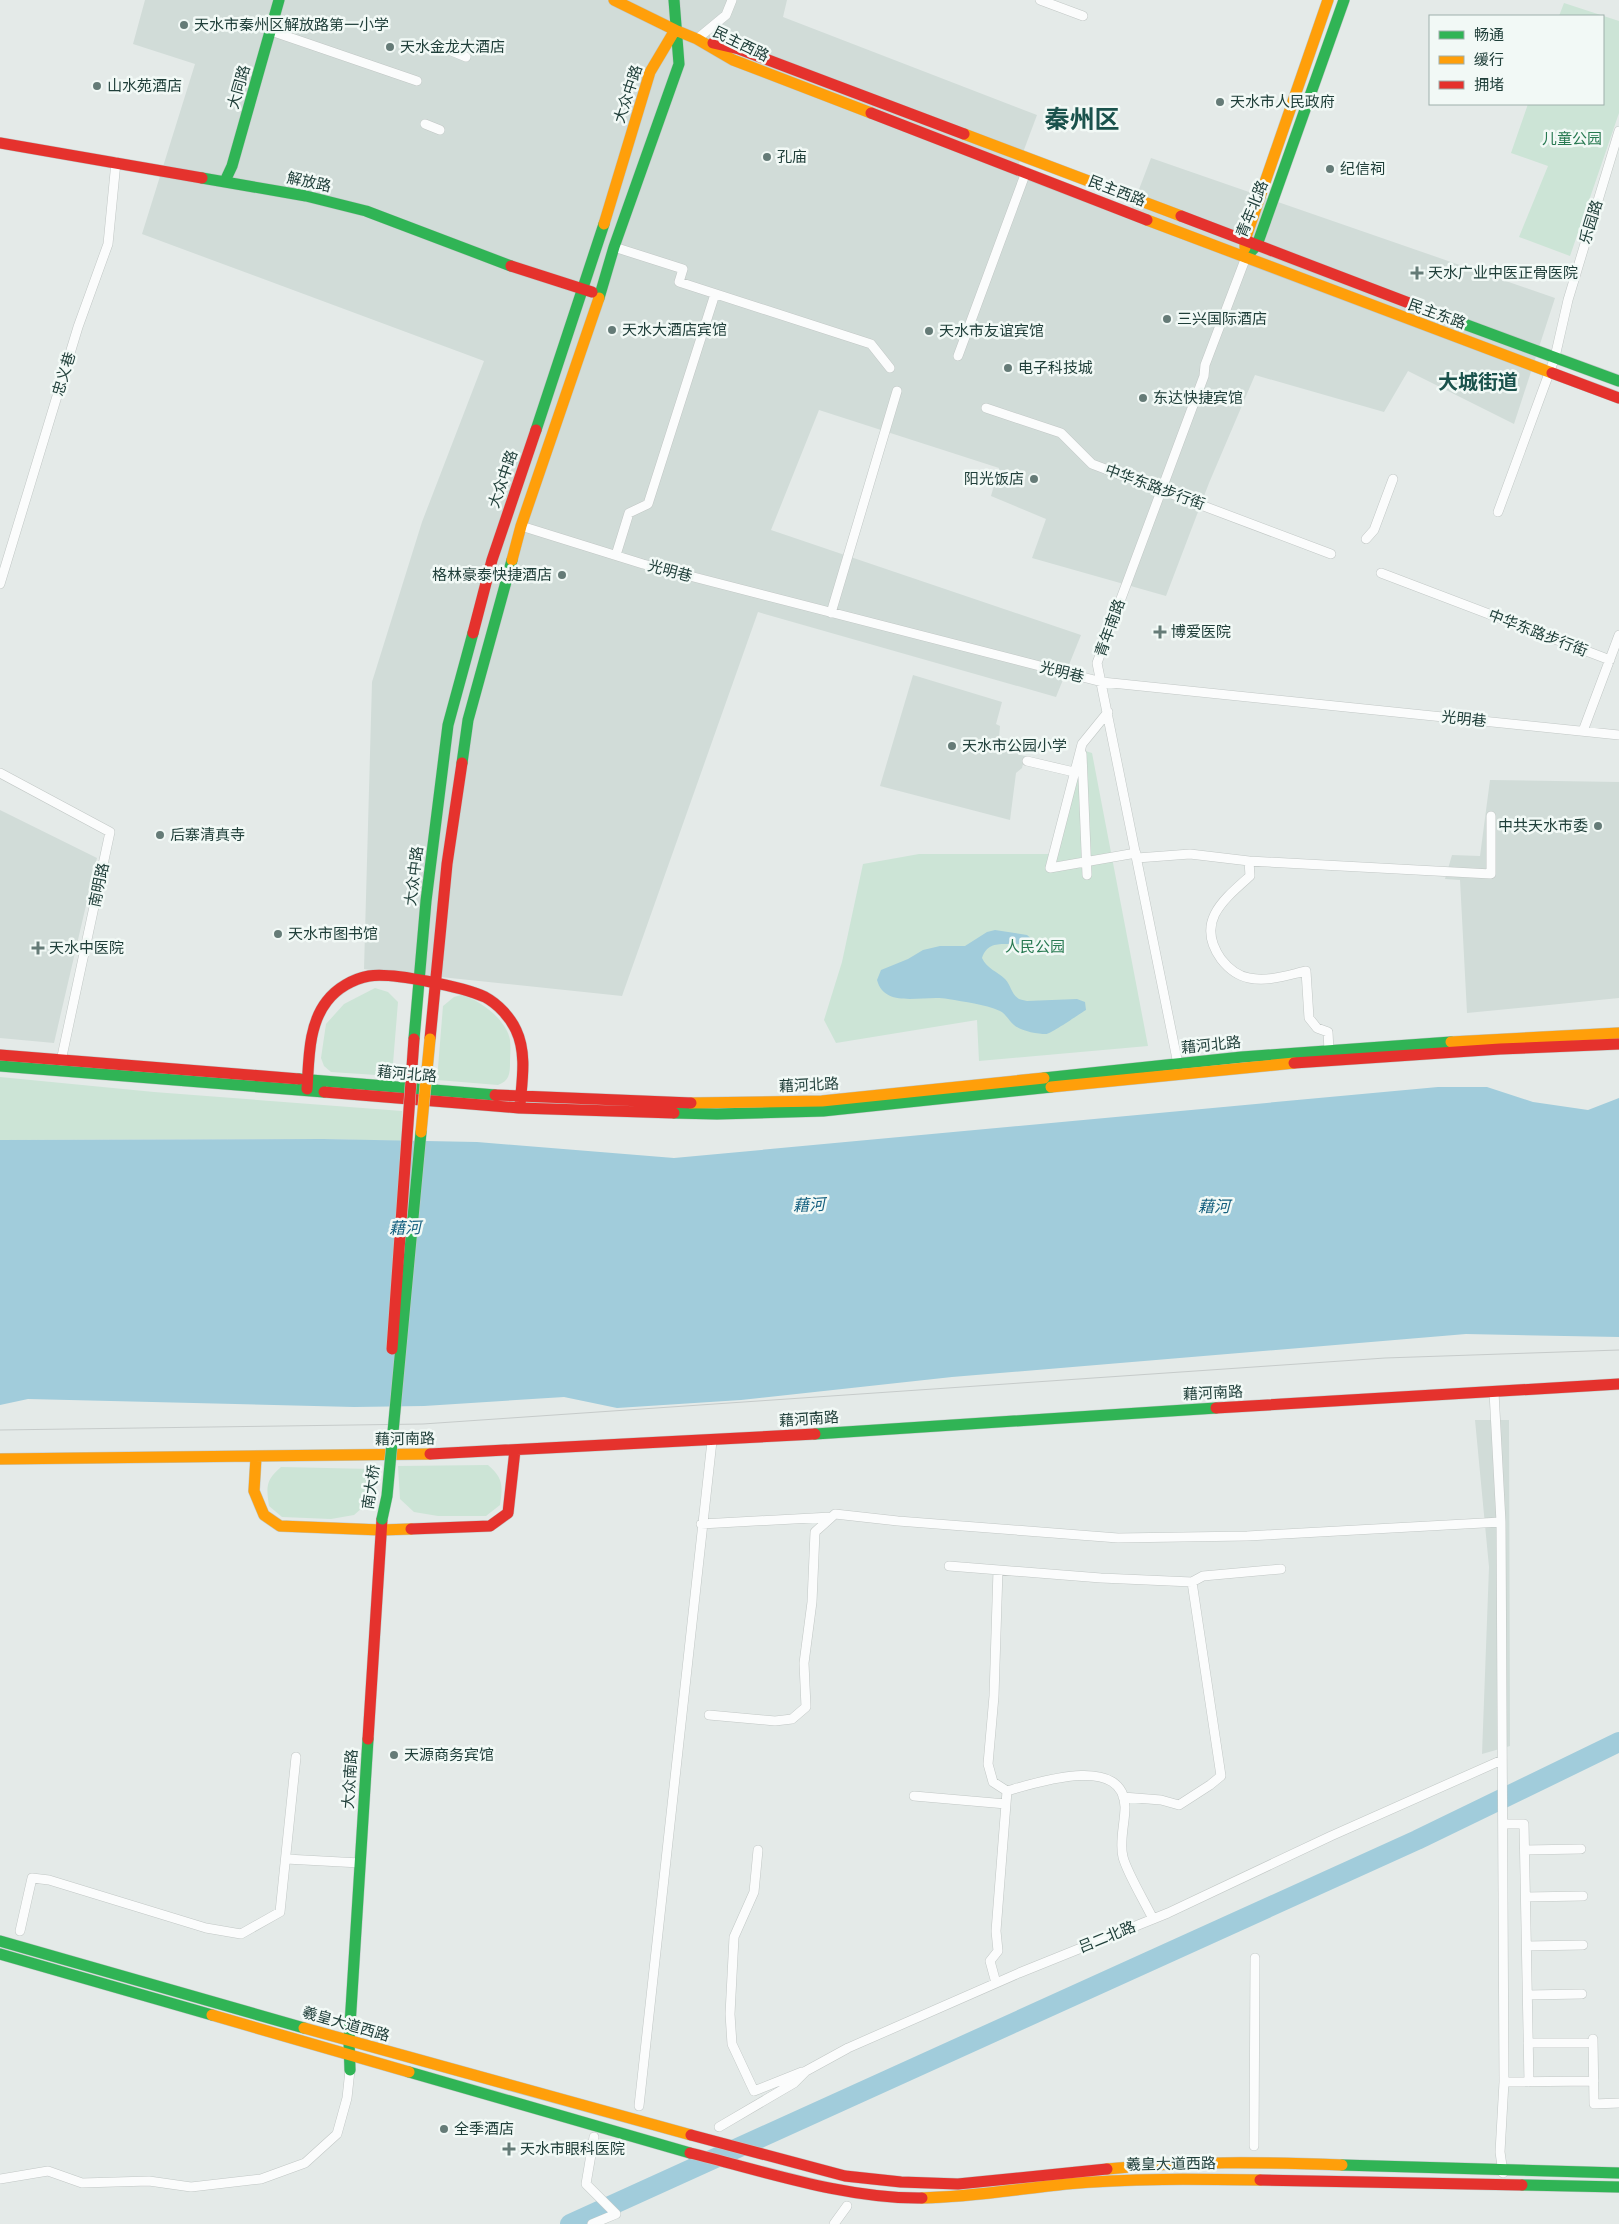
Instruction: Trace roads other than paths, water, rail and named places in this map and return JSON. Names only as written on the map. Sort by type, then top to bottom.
[{"type":"main road","name":"大同路","points":[[225,181],[232,166],[279,0]]},
{"type":"main road","points":[[614,0],[697,39]]},
{"type":"main road","points":[[674,0],[675,30]]},
{"type":"main road","name":"青年北路","points":[[1246,257],[1245,240],[1328,0]]},
{"type":"main road","name":"青年北路","points":[[1246,257],[1257,244],[1344,0]]},
{"type":"main road","name":"大众中路","points":[[430,1039],[447,864],[468,720],[521,526],[600,295],[614,247],[679,64],[675,30]]},
{"type":"main road","name":"大众中路","points":[[414,1039],[418,982],[448,725],[492,560],[584,289],[650,72],[675,30]]},
{"type":"main road","name":"民主西路","points":[[697,39],[733,60],[1246,257]]},
{"type":"main road","name":"民主西路","points":[[697,39],[739,49],[1257,244]]},
{"type":"main road","name":"解放路","points":[[0,143],[225,181],[306,196],[366,210],[512,266],[600,295]]},
{"type":"main road","name":"民主东路","points":[[1257,244],[1298,262],[1619,381]]},
{"type":"main road","name":"民主东路","points":[[1246,257],[1619,398]]},
{"type":"main road","points":[[308,1086],[313,1033],[321,1010],[336,991],[357,978],[374,975],[462,990],[485,997],[504,1011],[517,1031],[523,1054],[520,1103]]},
{"type":"main road","name":"藉河北路","points":[[1180,1069],[1242,1057],[1499,1039],[1619,1033]]},
{"type":"main road","name":"南大桥","points":[[381,1524],[414,1039]]},
{"type":"main road","name":"南大桥","points":[[381,1524],[388,1486],[430,1039]]},
{"type":"main road","name":"藉河北路","points":[[0,1066],[308,1086],[520,1103],[717,1104],[822,1101],[1180,1069],[1619,1044]]},
{"type":"main road","name":"藉河北路","points":[[0,1055],[308,1086]]},
{"type":"main road","name":"藉河南路","points":[[0,1459],[440,1454],[712,1441],[1619,1384]]},
{"type":"main road","points":[[256,1457],[254,1491],[264,1515],[280,1526],[381,1524],[490,1526],[508,1513],[515,1450]]},
{"type":"main road","name":"大众南路","points":[[350,2070],[349,2041],[381,1524]]},
{"type":"main road","name":"羲皇大道西路","points":[[0,1941],[349,2041],[846,2176],[920,2183],[958,2184],[1158,2164],[1253,2162],[1619,2173]]},
{"type":"main road","name":"羲皇大道西路","points":[[0,1954],[671,2148],[845,2191],[903,2198],[956,2197],[1067,2184],[1164,2178],[1619,2187]]},
{"type":"street","points":[[697,39],[726,15],[732,0]]},
{"type":"street","points":[[1040,0],[1083,16]]},
{"type":"street","points":[[271,31],[417,81]]},
{"type":"street","points":[[449,50],[466,57]]},
{"type":"street","points":[[425,124],[440,130]]},
{"type":"street","name":"乐园路","points":[[1498,512],[1555,358],[1568,300],[1619,131]]},
{"type":"street","name":"忠义巷","points":[[0,584],[78,327],[108,244],[116,162]]},
{"type":"street","points":[[958,356],[1026,172]]},
{"type":"street","points":[[614,247],[683,269],[678,282],[871,344],[890,368]]},
{"type":"street","name":"青年南路","points":[[1180,1069],[1097,663],[1163,490],[1204,376],[1205,365],[1246,257]]},
{"type":"street","points":[[616,555],[630,513],[648,504],[715,294]]},
{"type":"street","points":[[831,613],[897,391]]},
{"type":"street","name":"中华东路步行街","points":[[986,408],[1061,433],[1092,464],[1331,554]]},
{"type":"street","points":[[1366,539],[1374,530],[1393,479]]},
{"type":"street","name":"光明巷","points":[[521,526],[616,555],[831,613],[1102,682],[1619,735]]},
{"type":"street","name":"中华东路步行街","points":[[1381,573],[1610,660]]},
{"type":"street","points":[[1583,731],[1619,635]]},
{"type":"street","points":[[1108,712],[1082,744],[1050,868],[1136,856],[1190,854],[1249,861],[1491,874],[1491,816]]},
{"type":"street","points":[[1082,744],[1088,875]]},
{"type":"street","points":[[1027,761],[1074,772]]},
{"type":"street","name":"南明路","points":[[0,773],[110,832],[61,1061]]},
{"type":"street","points":[[1249,861],[1250,876],[1223,900],[1212,918],[1210,936],[1224,962],[1233,971],[1248,978],[1262,980],[1306,971],[1309,1018],[1317,1028],[1328,1032],[1329,1051]]},
{"type":"street","points":[[1494,1392],[1501,1522],[1504,2082],[1500,2152],[1505,2184]]},
{"type":"street","points":[[639,2106],[701,1524],[712,1441]]},
{"type":"street","points":[[709,1715],[775,1721],[792,1719],[806,1707],[804,1663],[812,1602],[815,1532],[834,1514],[898,1521],[1118,1538],[1248,1536],[1501,1522]]},
{"type":"street","points":[[701,1524],[831,1517]]},
{"type":"street","points":[[949,1566],[1101,1578],[1192,1582],[1203,1576],[1281,1570]]},
{"type":"street","points":[[998,1570],[994,1696],[988,1764],[993,1782],[1007,1791],[1054,1778],[1091,1776],[1111,1781],[1123,1797],[1125,1807],[1123,1856],[1153,1919]]},
{"type":"street","points":[[1123,1797],[1161,1800],[1179,1805],[1210,1785],[1220,1776],[1192,1582]]},
{"type":"street","points":[[20,1931],[32,1878],[49,1880],[206,1928],[241,1934],[280,1912],[296,1757]]},
{"type":"street","name":"吕二北路","points":[[719,2127],[794,2083],[806,2071],[848,2048],[996,1983],[1153,1919],[1502,1764]]},
{"type":"street","points":[[996,1983],[990,1961],[998,1951],[996,1931],[1007,1791]]},
{"type":"street","points":[[914,1796],[1006,1804]]},
{"type":"street","points":[[1504,1824],[1524,1824],[1529,2082]]},
{"type":"street","points":[[1525,1850],[1581,1849]]},
{"type":"street","points":[[758,1850],[754,1892],[734,1936],[730,2014],[732,2044],[754,2091],[806,2071]]},
{"type":"street","points":[[286,1859],[360,1863]]},
{"type":"street","points":[[1526,1897],[1583,1896]]},
{"type":"street","points":[[1527,1946],[1583,1945]]},
{"type":"street","points":[[1254,2146],[1255,1958]]},
{"type":"street","points":[[1528,1995],[1582,1994]]},
{"type":"street","points":[[1528,2044],[1589,2041],[1594,2081],[1594,2104],[1619,2104]]},
{"type":"street","points":[[0,2179],[48,2171],[82,2183],[150,2181],[191,2187],[261,2179],[305,2163],[337,2134],[347,2098],[350,2070]]},
{"type":"street","points":[[1504,2082],[1594,2081]]},
{"type":"street","points":[[592,2224],[613,2211],[586,2184],[594,2137]]},
{"type":"street","points":[[834,2224],[847,2206]]},
{"type":"water","points":[[995,930],[1027,935],[1033,940],[1026,943],[991,947],[982,958],[989,967],[1005,979],[1016,997],[1027,1001],[1077,999],[1085,1002],[1086,1010],[1046,1034],[1017,1027],[1002,1012],[981,1005],[939,998],[897,998],[888,995],[881,989],[877,980],[881,970],[908,959],[923,950],[940,946],[965,946],[987,932]]},
{"type":"water","name":"藉河","points":[[1438,1087],[1487,1087],[1533,1102],[1588,1110],[1619,1098],[1619,1337],[1466,1334],[952,1377],[741,1400],[617,1408],[564,1397],[424,1406],[354,1407],[28,1399],[0,1405],[0,1140],[323,1139],[477,1142],[674,1158]]},
{"type":"waterway","points":[[570,2224],[1417,1840],[1619,1742]]},
{"type":"tram line","points":[[0,1430],[423,1424],[1385,1358],[1619,1350]]},
{"type":"place","name":"天水市秦州区解放路第一小学","points":[[184,25]]},
{"type":"place","name":"天水金龙大酒店","points":[[390,47]]},
{"type":"place","name":"山水苑酒店","points":[[97,86]]},
{"type":"place","name":"天水市人民政府","points":[[1220,102]]},
{"type":"place","name":"孔庙","points":[[767,157]]},
{"type":"place","name":"纪信祠","points":[[1330,169]]},
{"type":"place","name":"天水广业中医正骨医院","points":[[1417,273]]},
{"type":"place","name":"三兴国际酒店","points":[[1167,319]]},
{"type":"place","name":"天水大酒店宾馆","points":[[612,330]]},
{"type":"place","name":"天水市友谊宾馆","points":[[929,331]]},
{"type":"place","name":"电子科技城","points":[[1008,368]]},
{"type":"place","name":"东达快捷宾馆","points":[[1143,398]]},
{"type":"place","name":"阳光饭店","points":[[1034,479]]},
{"type":"place","name":"格林豪泰快捷酒店","points":[[562,575]]},
{"type":"place","name":"博爱医院","points":[[1160,632]]},
{"type":"place","name":"天水市公园小学","points":[[952,746]]},
{"type":"place","name":"中共天水市委","points":[[1598,826]]},
{"type":"place","name":"后寨清真寺","points":[[160,835]]},
{"type":"place","name":"天水市图书馆","points":[[278,934]]},
{"type":"place","name":"天水中医院","points":[[38,948]]},
{"type":"place","name":"天源商务宾馆","points":[[394,1755]]},
{"type":"place","name":"全季酒店","points":[[444,2129]]},
{"type":"place","name":"天水市眼科医院","points":[[509,2149]]},
{"type":"district","name":"秦州区","points":[[1082,119]]},
{"type":"district","name":"大城街道","points":[[1478,382]]},
{"type":"park label","name":"儿童公园","points":[[1572,139]]},
{"type":"park label","name":"人民公园","points":[[1035,947]]}]
